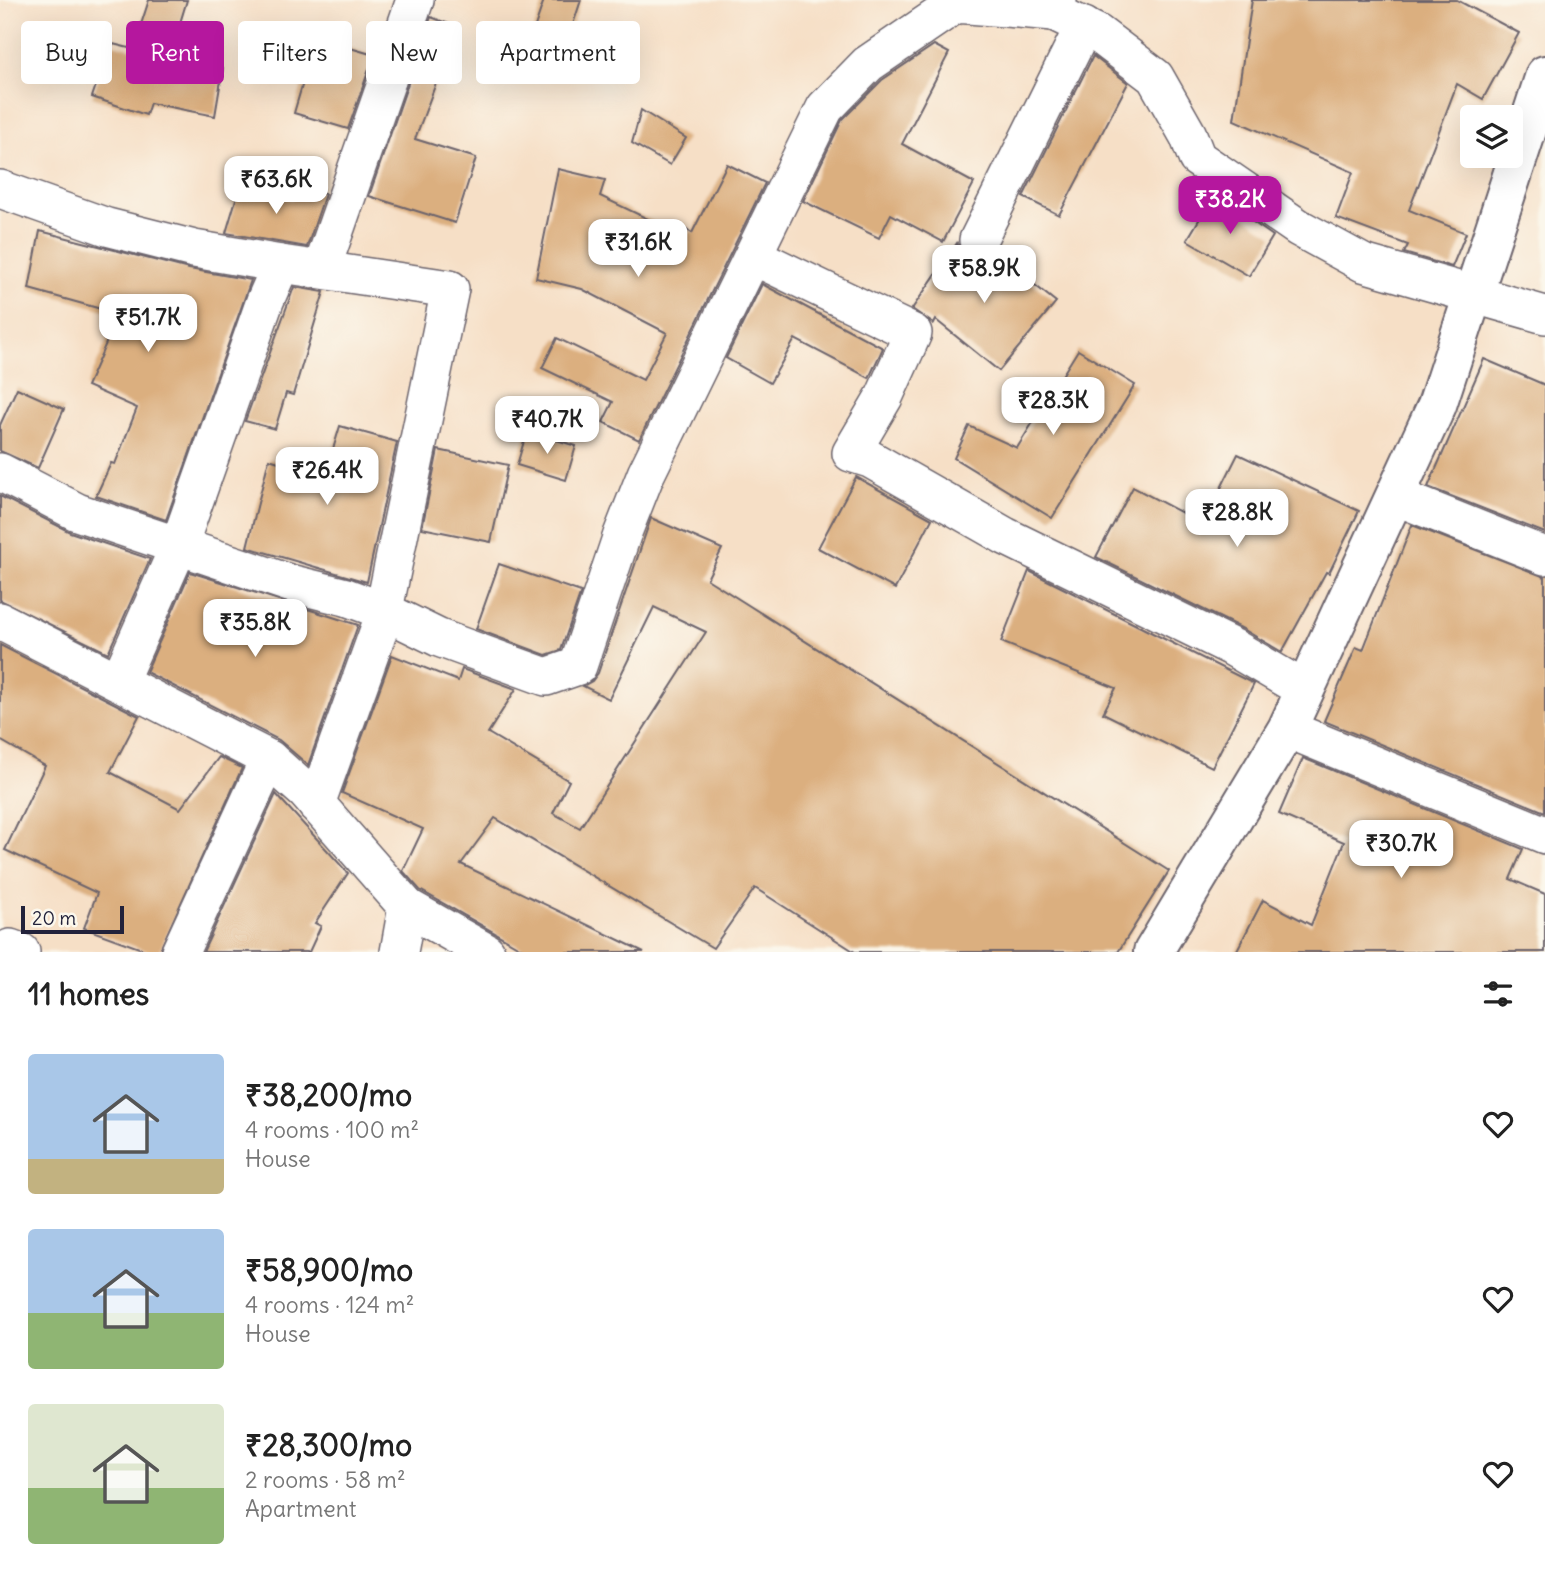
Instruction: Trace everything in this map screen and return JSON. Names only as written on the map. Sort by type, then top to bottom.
[{"type":"street","points":[[322,268],[415,0]]},
{"type":"street","points":[[0,472],[77,512],[178,548],[384,611],[439,638],[546,677],[578,666],[622,535],[646,474],[825,108],[868,64],[948,2],[1065,13],[1156,77],[1188,135],[1197,158],[1299,228],[1363,263],[1545,315]]},
{"type":"street","points":[[978,240],[1065,13]]},
{"type":"street","points":[[1153,952],[1287,729],[1437,405],[1545,75]]},
{"type":"street","points":[[0,189],[107,227],[194,249],[450,289],[384,611],[316,804]]},
{"type":"street","points":[[753,256],[913,333],[884,397],[851,453],[870,459],[1005,536],[1244,653],[1305,690]]},
{"type":"street","points":[[119,681],[178,548],[265,301],[281,264]]},
{"type":"street","points":[[1395,495],[1545,556]]},
{"type":"street","points":[[0,621],[269,759],[316,804],[407,907],[486,952]]},
{"type":"street","points":[[1287,729],[1545,835]]},
{"type":"street","points":[[180,952],[269,759]]},
{"type":"street","points":[[399,952],[407,907]]},
{"type":"street","points":[[9,952],[10,948],[21,952]]},
{"type":"building","points":[[149,0],[187,0],[181,21],[142,21]]},
{"type":"building","points":[[544,0],[581,0],[574,21],[537,21]]},
{"type":"building","points":[[1252,0],[1457,0],[1519,33],[1483,99],[1457,84],[1409,210],[1466,233],[1452,267],[1404,253],[1408,245],[1336,218],[1353,172],[1234,120]]},
{"type":"building","points":[[112,44],[126,47],[126,84],[220,84],[215,116],[150,103],[146,115],[92,97],[96,84],[112,84]]},
{"type":"building","points":[[934,45],[949,53],[902,144],[974,183],[943,242],[891,214],[879,238],[803,201],[842,120],[882,80]]},
{"type":"building","points":[[352,49],[366,53],[366,78],[348,129],[294,113],[303,84],[352,84]]},
{"type":"building","points":[[1093,56],[1128,83],[1059,215],[1023,197]]},
{"type":"building","points":[[408,84],[436,84],[415,139],[476,158],[455,223],[369,196]]},
{"type":"building","points":[[641,110],[686,138],[670,165],[632,143]]},
{"type":"building","points":[[727,164],[765,183],[639,440],[603,422],[613,402],[542,368],[557,338],[643,380],[667,333],[582,289],[536,278],[558,169],[605,180],[600,196],[683,236],[687,230],[692,233]]},
{"type":"building","points":[[240,186],[293,200],[296,186],[325,194],[307,247],[226,233]]},
{"type":"building","points":[[1214,195],[1273,236],[1249,276],[1187,240]]},
{"type":"building","points":[[40,231],[189,269],[251,280],[166,520],[96,496],[111,463],[115,464],[137,408],[87,386],[119,314],[29,289]]},
{"type":"building","points":[[957,243],[961,252],[969,259],[980,261],[991,256],[1008,268],[1011,266],[1056,302],[999,371],[936,320],[934,324],[912,309]]},
{"type":"building","points":[[762,284],[883,348],[869,378],[795,339],[770,383],[726,358]]},
{"type":"building","points":[[294,287],[324,292],[293,395],[286,393],[275,429],[245,421]]},
{"type":"building","points":[[1078,350],[1135,385],[1052,518],[954,458],[969,426],[1017,448]]},
{"type":"building","points":[[1484,359],[1545,385],[1545,533],[1428,487]]},
{"type":"building","points":[[17,388],[64,409],[38,468],[0,451],[0,425]]},
{"type":"building","points":[[340,426],[397,442],[367,582],[247,547],[269,459],[325,476]]},
{"type":"building","points":[[527,431],[576,446],[566,480],[517,465]]},
{"type":"building","points":[[438,450],[508,465],[491,542],[422,528]]},
{"type":"building","points":[[1238,454],[1359,511],[1329,573],[1326,572],[1282,652],[1241,628],[1096,557],[1133,487],[1203,524]]},
{"type":"building","points":[[856,477],[932,519],[895,589],[818,548]]},
{"type":"building","points":[[0,496],[70,532],[150,559],[108,653],[0,600]]},
{"type":"building","points":[[651,518],[722,549],[707,579],[1169,871],[1118,952],[855,952],[755,888],[713,948],[495,818],[461,864],[644,952],[528,952],[420,890],[403,871],[423,829],[342,793],[392,655],[458,681],[462,669],[516,689],[488,733],[569,781],[553,813],[580,828],[706,632],[654,607],[609,699],[583,686],[592,681],[598,673]]},
{"type":"building","points":[[1412,525],[1545,577],[1545,812],[1324,721],[1356,647],[1363,650]]},
{"type":"building","points":[[499,564],[581,592],[561,650],[546,655],[476,629]]},
{"type":"building","points":[[1029,571],[1254,684],[1212,767],[1103,713],[1116,688],[1001,642]]},
{"type":"building","points":[[190,572],[358,625],[308,765],[279,740],[146,672]]},
{"type":"building","points":[[0,645],[139,716],[110,772],[180,809],[219,757],[242,768],[159,952],[150,952],[84,928],[97,893],[5,850],[45,766],[0,740]]},
{"type":"building","points":[[1303,758],[1523,849],[1510,879],[1545,894],[1545,952],[1236,952],[1263,900],[1311,925],[1344,842],[1279,814]]},
{"type":"building","points":[[276,794],[348,873],[315,923],[321,926],[309,952],[203,952]]}]
